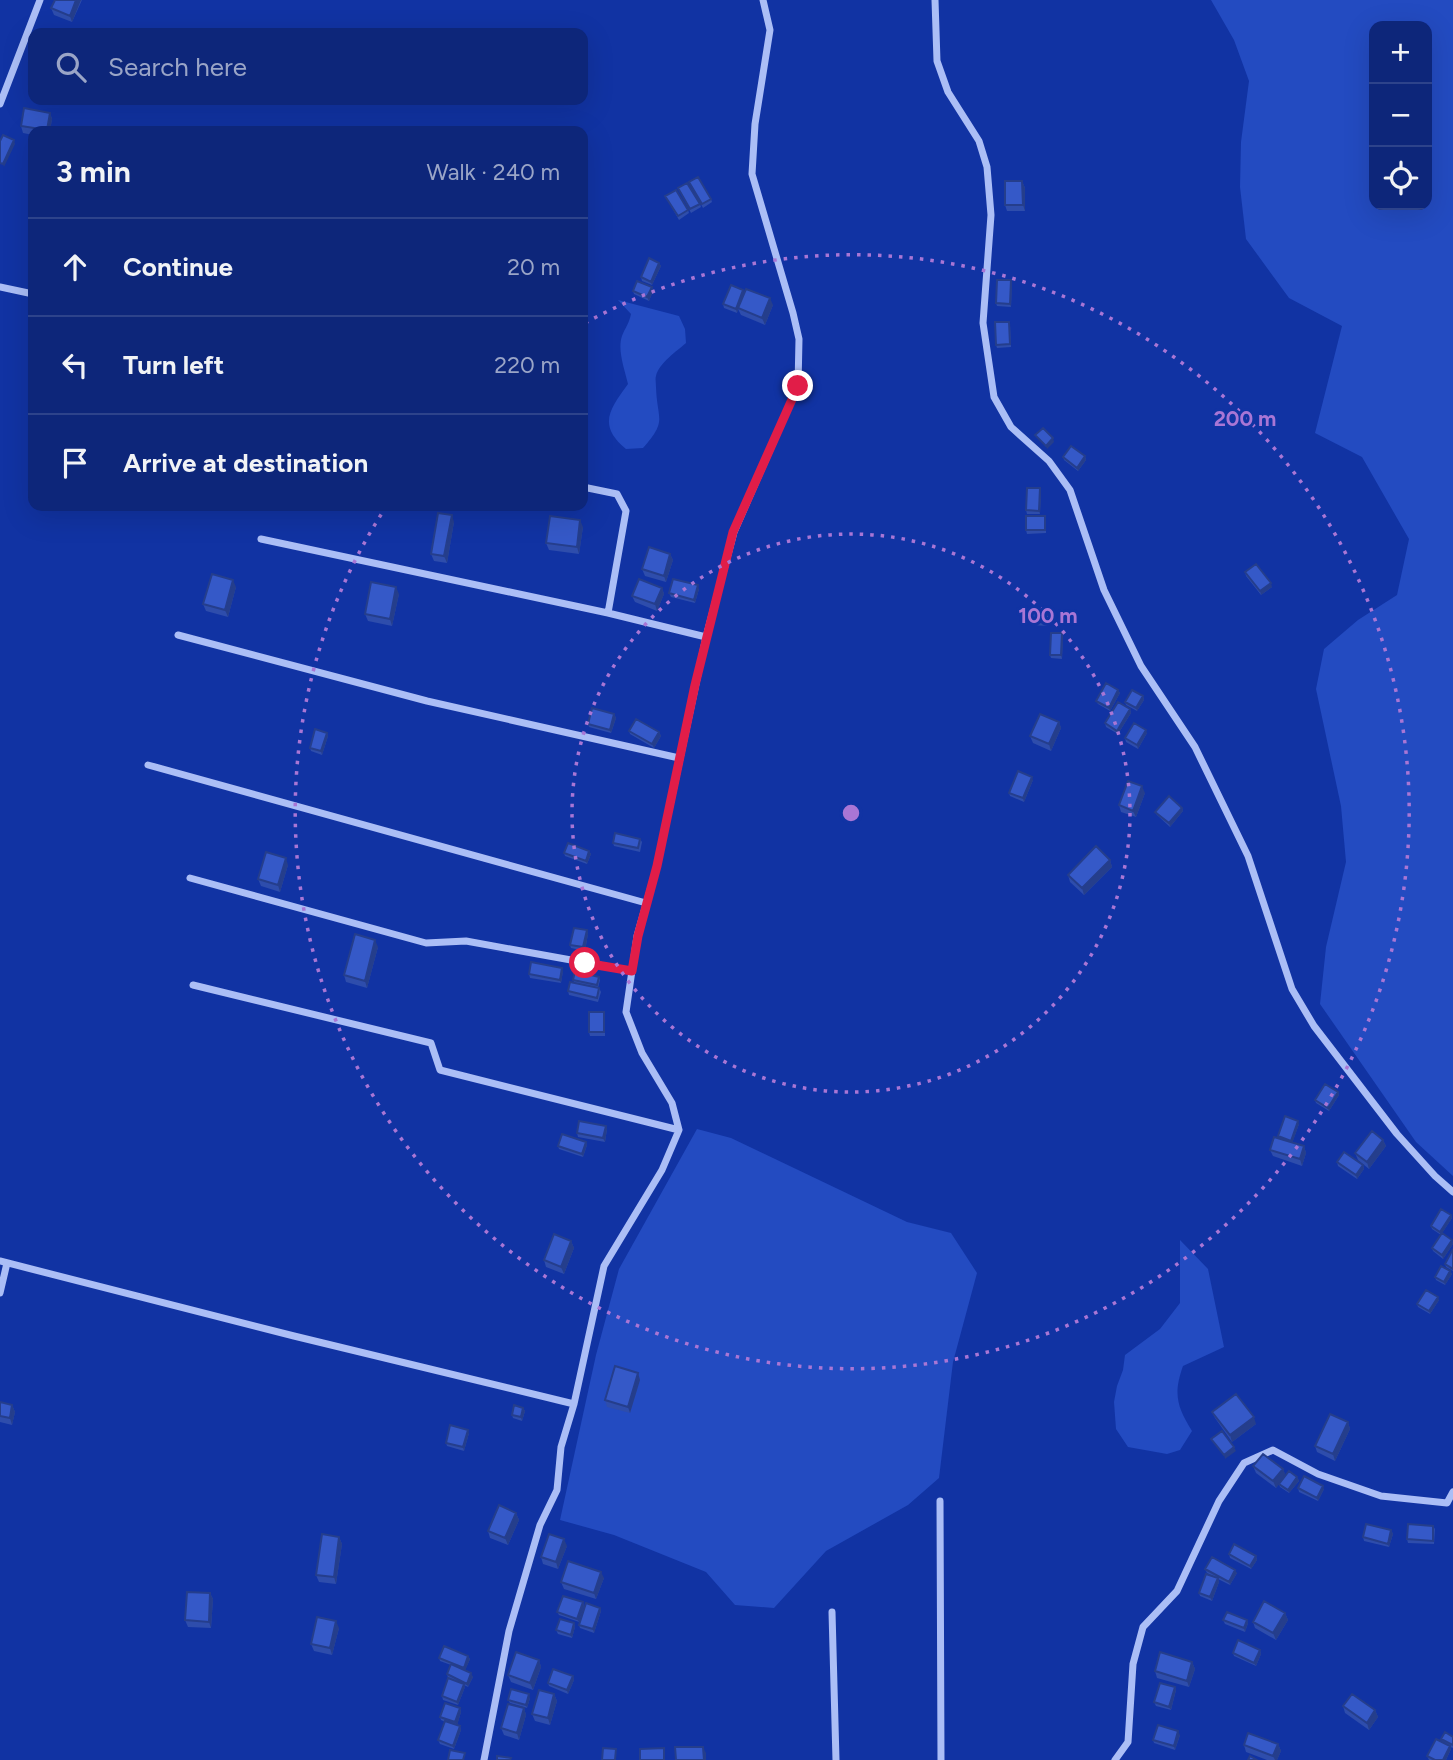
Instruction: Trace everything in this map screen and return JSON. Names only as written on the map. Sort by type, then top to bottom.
[{"type":"street","points":[[29,28],[40,0]]},
{"type":"street","points":[[484,1760],[509,1631],[540,1525],[557,1490],[561,1447],[574,1404],[604,1266],[662,1170],[679,1130],[672,1103],[642,1053],[626,1012],[632,971],[706,637],[733,532],[798,386],[799,340],[796,326],[752,174],[755,124],[770,30],[763,0]]},
{"type":"street","points":[[935,0],[937,61],[948,92],[979,141],[987,167],[991,215],[983,323],[993,397],[1011,427],[1049,461],[1070,490],[1104,590],[1141,666],[1195,747],[1248,856],[1292,989],[1314,1026],[1397,1134],[1453,1192]]},
{"type":"street","points":[[0,104],[28,31]]},
{"type":"street","points":[[0,287],[28,292]]},
{"type":"street","points":[[588,488],[617,494],[626,511],[608,613]]},
{"type":"street","points":[[261,539],[608,613],[706,637]]},
{"type":"street","points":[[178,635],[427,701],[679,758]]},
{"type":"street","points":[[148,765],[646,903]]},
{"type":"street","points":[[190,878],[426,943],[466,942],[632,971]]},
{"type":"street","points":[[193,985],[431,1043],[440,1070],[679,1130]]},
{"type":"street","points":[[0,1293],[4,1262],[574,1404]]},
{"type":"street","points":[[1115,1760],[1128,1742],[1133,1664],[1143,1627],[1177,1591],[1219,1501],[1244,1463],[1273,1450],[1318,1474],[1381,1496],[1447,1503],[1453,1492]]},
{"type":"street","points":[[940,1501],[941,1760]]},
{"type":"street","points":[[832,1612],[836,1760]]},
{"type":"shaded area","points":[[1211,0],[1453,0],[1453,1176],[1416,1142],[1320,1004],[1326,947],[1346,862],[1341,806],[1316,689],[1324,649],[1358,620],[1397,595],[1409,539],[1362,457],[1315,433],[1342,326],[1289,298],[1246,239],[1240,187],[1241,142],[1249,81],[1234,40]]},
{"type":"shaded area","points":[[618,300],[679,316],[685,329],[686,343],[664,362],[656,376],[658,425],[643,448],[626,449],[617,440],[609,424],[612,409],[628,384],[620,347],[631,314]]},
{"type":"shaded area","points":[[697,1129],[731,1138],[907,1222],[951,1233],[977,1273],[953,1362],[939,1478],[908,1505],[826,1551],[774,1608],[735,1605],[706,1572],[614,1535],[560,1520],[596,1355],[619,1269]]},
{"type":"shaded area","points":[[1180,1240],[1208,1269],[1224,1347],[1183,1366],[1177,1393],[1183,1415],[1192,1431],[1180,1450],[1167,1454],[1128,1447],[1116,1429],[1114,1402],[1125,1355],[1160,1329],[1180,1303]]},
{"type":"building","points":[[55,0],[76,0],[70,16],[51,8]]},
{"type":"building","points":[[24,108],[50,113],[48,126],[21,126]]},
{"type":"building","points":[[3,135],[14,140],[3,164],[0,163],[0,141]]},
{"type":"building","points":[[698,177],[711,199],[702,204],[689,182]]},
{"type":"building","points":[[1005,181],[1022,181],[1023,205],[1005,205]]},
{"type":"building","points":[[687,183],[700,204],[690,209],[678,188]]},
{"type":"building","points":[[676,190],[688,210],[678,216],[665,196]]},
{"type":"building","points":[[649,258],[659,263],[651,282],[641,277]]},
{"type":"building","points":[[997,280],[1011,280],[1010,304],[996,303]]},
{"type":"building","points":[[637,281],[652,287],[647,297],[633,291]]},
{"type":"building","points":[[731,285],[743,290],[736,309],[723,304]]},
{"type":"building","points":[[746,289],[770,298],[762,318],[738,308]]},
{"type":"building","points":[[995,322],[1009,322],[1010,344],[996,345]]},
{"type":"building","points":[[1043,428],[1053,438],[1046,446],[1035,435]]},
{"type":"building","points":[[1071,446],[1085,456],[1077,468],[1063,457]]},
{"type":"building","points":[[1027,488],[1040,488],[1039,511],[1026,510]]},
{"type":"building","points":[[438,513],[452,515],[444,556],[431,554]]},
{"type":"building","points":[[550,516],[580,520],[577,547],[546,543]]},
{"type":"building","points":[[1026,516],[1045,516],[1045,530],[1026,530]]},
{"type":"building","points":[[649,547],[670,554],[664,576],[642,569]]},
{"type":"building","points":[[1256,564],[1271,583],[1260,591],[1245,572]]},
{"type":"building","points":[[212,574],[233,580],[225,610],[203,604]]},
{"type":"building","points":[[639,579],[662,588],[655,604],[632,596]]},
{"type":"building","points":[[673,579],[698,585],[694,600],[669,593]]},
{"type":"building","points":[[371,582],[396,587],[390,619],[365,614]]},
{"type":"building","points":[[1030,612],[1048,612],[1048,622],[1030,622]]},
{"type":"building","points":[[1051,633],[1062,633],[1061,655],[1050,655]]},
{"type":"building","points":[[1106,683],[1118,690],[1109,708],[1096,701]]},
{"type":"building","points":[[1132,690],[1143,696],[1136,708],[1125,702]]},
{"type":"building","points":[[1118,702],[1130,709],[1117,731],[1105,723]]},
{"type":"building","points":[[592,708],[614,714],[610,730],[588,724]]},
{"type":"building","points":[[1040,714],[1059,722],[1049,744],[1030,736]]},
{"type":"building","points":[[636,719],[659,732],[652,744],[629,731]]},
{"type":"building","points":[[1134,723],[1146,730],[1137,745],[1125,738]]},
{"type":"building","points":[[315,729],[327,733],[321,751],[310,748]]},
{"type":"building","points":[[1018,771],[1032,777],[1023,798],[1009,793]]},
{"type":"building","points":[[1128,781],[1142,786],[1133,811],[1119,805]]},
{"type":"building","points":[[1169,796],[1182,808],[1169,823],[1155,812]]},
{"type":"building","points":[[615,833],[640,839],[638,848],[613,843]]},
{"type":"building","points":[[568,843],[589,851],[586,861],[564,853]]},
{"type":"building","points":[[1096,846],[1110,860],[1082,888],[1068,875]]},
{"type":"building","points":[[266,852],[286,858],[278,885],[258,879]]},
{"type":"building","points":[[574,928],[587,930],[583,947],[570,945]]},
{"type":"building","points":[[355,934],[375,940],[365,981],[344,975]]},
{"type":"building","points":[[531,962],[562,968],[560,980],[529,974]]},
{"type":"building","points":[[575,971],[599,977],[597,985],[573,980]]},
{"type":"building","points":[[570,982],[599,988],[597,998],[568,991]]},
{"type":"building","points":[[589,1012],[604,1012],[604,1032],[589,1032]]},
{"type":"building","points":[[1325,1084],[1338,1092],[1328,1108],[1315,1100]]},
{"type":"building","points":[[1285,1116],[1298,1121],[1291,1141],[1278,1136]]},
{"type":"building","points":[[579,1121],[606,1126],[603,1138],[577,1133]]},
{"type":"building","points":[[1372,1131],[1383,1140],[1367,1162],[1355,1153]]},
{"type":"building","points":[[562,1134],[586,1142],[582,1154],[558,1146]]},
{"type":"building","points":[[1274,1137],[1304,1146],[1300,1159],[1270,1150]]},
{"type":"building","points":[[1344,1152],[1363,1165],[1356,1175],[1337,1162]]},
{"type":"building","points":[[1441,1209],[1451,1215],[1440,1232],[1431,1226]]},
{"type":"building","points":[[1442,1233],[1452,1240],[1442,1255],[1432,1248]]},
{"type":"building","points":[[554,1234],[571,1241],[561,1267],[544,1260]]},
{"type":"building","points":[[1453,1249],[1453,1269],[1445,1264]]},
{"type":"building","points":[[1441,1266],[1450,1271],[1444,1282],[1435,1277]]},
{"type":"building","points":[[1426,1290],[1438,1297],[1429,1311],[1417,1304]]},
{"type":"building","points":[[615,1366],[638,1373],[628,1407],[605,1400]]},
{"type":"building","points":[[1236,1394],[1254,1417],[1230,1435],[1212,1412]]},
{"type":"building","points":[[0,1402],[12,1405],[10,1418],[0,1416]]},
{"type":"building","points":[[514,1405],[523,1408],[521,1417],[512,1415]]},
{"type":"building","points":[[1330,1414],[1348,1422],[1333,1454],[1315,1446]]},
{"type":"building","points":[[450,1425],[468,1430],[463,1447],[446,1443]]},
{"type":"building","points":[[1222,1431],[1234,1447],[1224,1455],[1211,1439]]},
{"type":"building","points":[[1263,1454],[1283,1469],[1273,1481],[1253,1466]]},
{"type":"building","points":[[1289,1471],[1297,1477],[1288,1490],[1279,1484]]},
{"type":"building","points":[[1304,1476],[1323,1486],[1317,1498],[1298,1488]]},
{"type":"building","points":[[499,1505],[516,1513],[505,1538],[488,1531]]},
{"type":"building","points":[[1366,1524],[1391,1530],[1388,1544],[1363,1537]]},
{"type":"building","points":[[1408,1524],[1433,1526],[1433,1541],[1407,1539]]},
{"type":"building","points":[[322,1534],[339,1537],[334,1577],[316,1575]]},
{"type":"building","points":[[549,1534],[564,1539],[556,1562],[541,1557]]},
{"type":"building","points":[[1234,1544],[1256,1556],[1250,1566],[1229,1554]]},
{"type":"building","points":[[1212,1557],[1235,1570],[1229,1582],[1205,1569]]},
{"type":"building","points":[[568,1561],[601,1572],[594,1593],[561,1582]]},
{"type":"building","points":[[1206,1574],[1218,1578],[1210,1597],[1199,1593]]},
{"type":"building","points":[[187,1592],[210,1593],[209,1622],[185,1620]]},
{"type":"building","points":[[563,1596],[583,1602],[577,1619],[557,1612]]},
{"type":"building","points":[[1264,1601],[1285,1613],[1273,1633],[1253,1622]]},
{"type":"building","points":[[586,1603],[600,1608],[593,1629],[579,1625]]},
{"type":"building","points":[[1227,1612],[1247,1620],[1244,1628],[1223,1620]]},
{"type":"building","points":[[317,1617],[336,1621],[330,1648],[311,1644]]},
{"type":"building","points":[[560,1619],[574,1623],[571,1635],[556,1630]]},
{"type":"building","points":[[1238,1640],[1260,1650],[1254,1663],[1233,1653]]},
{"type":"building","points":[[444,1646],[468,1656],[464,1668],[439,1658]]},
{"type":"building","points":[[516,1652],[539,1660],[530,1683],[508,1675]]},
{"type":"building","points":[[1160,1652],[1192,1662],[1187,1681],[1155,1671]]},
{"type":"building","points":[[451,1664],[471,1673],[467,1684],[447,1674]]},
{"type":"building","points":[[553,1669],[573,1676],[567,1690],[548,1683]]},
{"type":"building","points":[[448,1678],[464,1684],[457,1702],[442,1696]]},
{"type":"building","points":[[1160,1683],[1175,1687],[1169,1707],[1154,1702]]},
{"type":"building","points":[[511,1689],[529,1694],[526,1705],[508,1700]]},
{"type":"building","points":[[539,1690],[554,1694],[548,1718],[532,1714]]},
{"type":"building","points":[[1352,1694],[1375,1710],[1367,1723],[1343,1706]]},
{"type":"building","points":[[445,1703],[460,1708],[455,1722],[440,1717]]},
{"type":"building","points":[[508,1704],[524,1708],[517,1733],[501,1728]]},
{"type":"building","points":[[445,1721],[460,1726],[453,1746],[438,1740]]},
{"type":"building","points":[[1158,1725],[1178,1731],[1174,1746],[1153,1740]]},
{"type":"building","points":[[1445,1732],[1453,1737],[1453,1745],[1441,1739]]},
{"type":"building","points":[[1248,1733],[1278,1744],[1273,1756],[1244,1745]]},
{"type":"building","points":[[1436,1739],[1450,1746],[1443,1760],[1427,1756]]},
{"type":"building","points":[[675,1747],[703,1747],[704,1760],[676,1760]]},
{"type":"building","points":[[603,1748],[616,1749],[615,1760],[602,1760]]},
{"type":"building","points":[[664,1748],[664,1760],[640,1760],[640,1749]]},
{"type":"building","points":[[450,1750],[465,1753],[463,1760],[448,1760]]},
{"type":"building","points":[[497,1756],[511,1758],[497,1760]]},
{"type":"route","points":[[585,963],[632,971],[706,637],[733,532],[798,386]]}]
